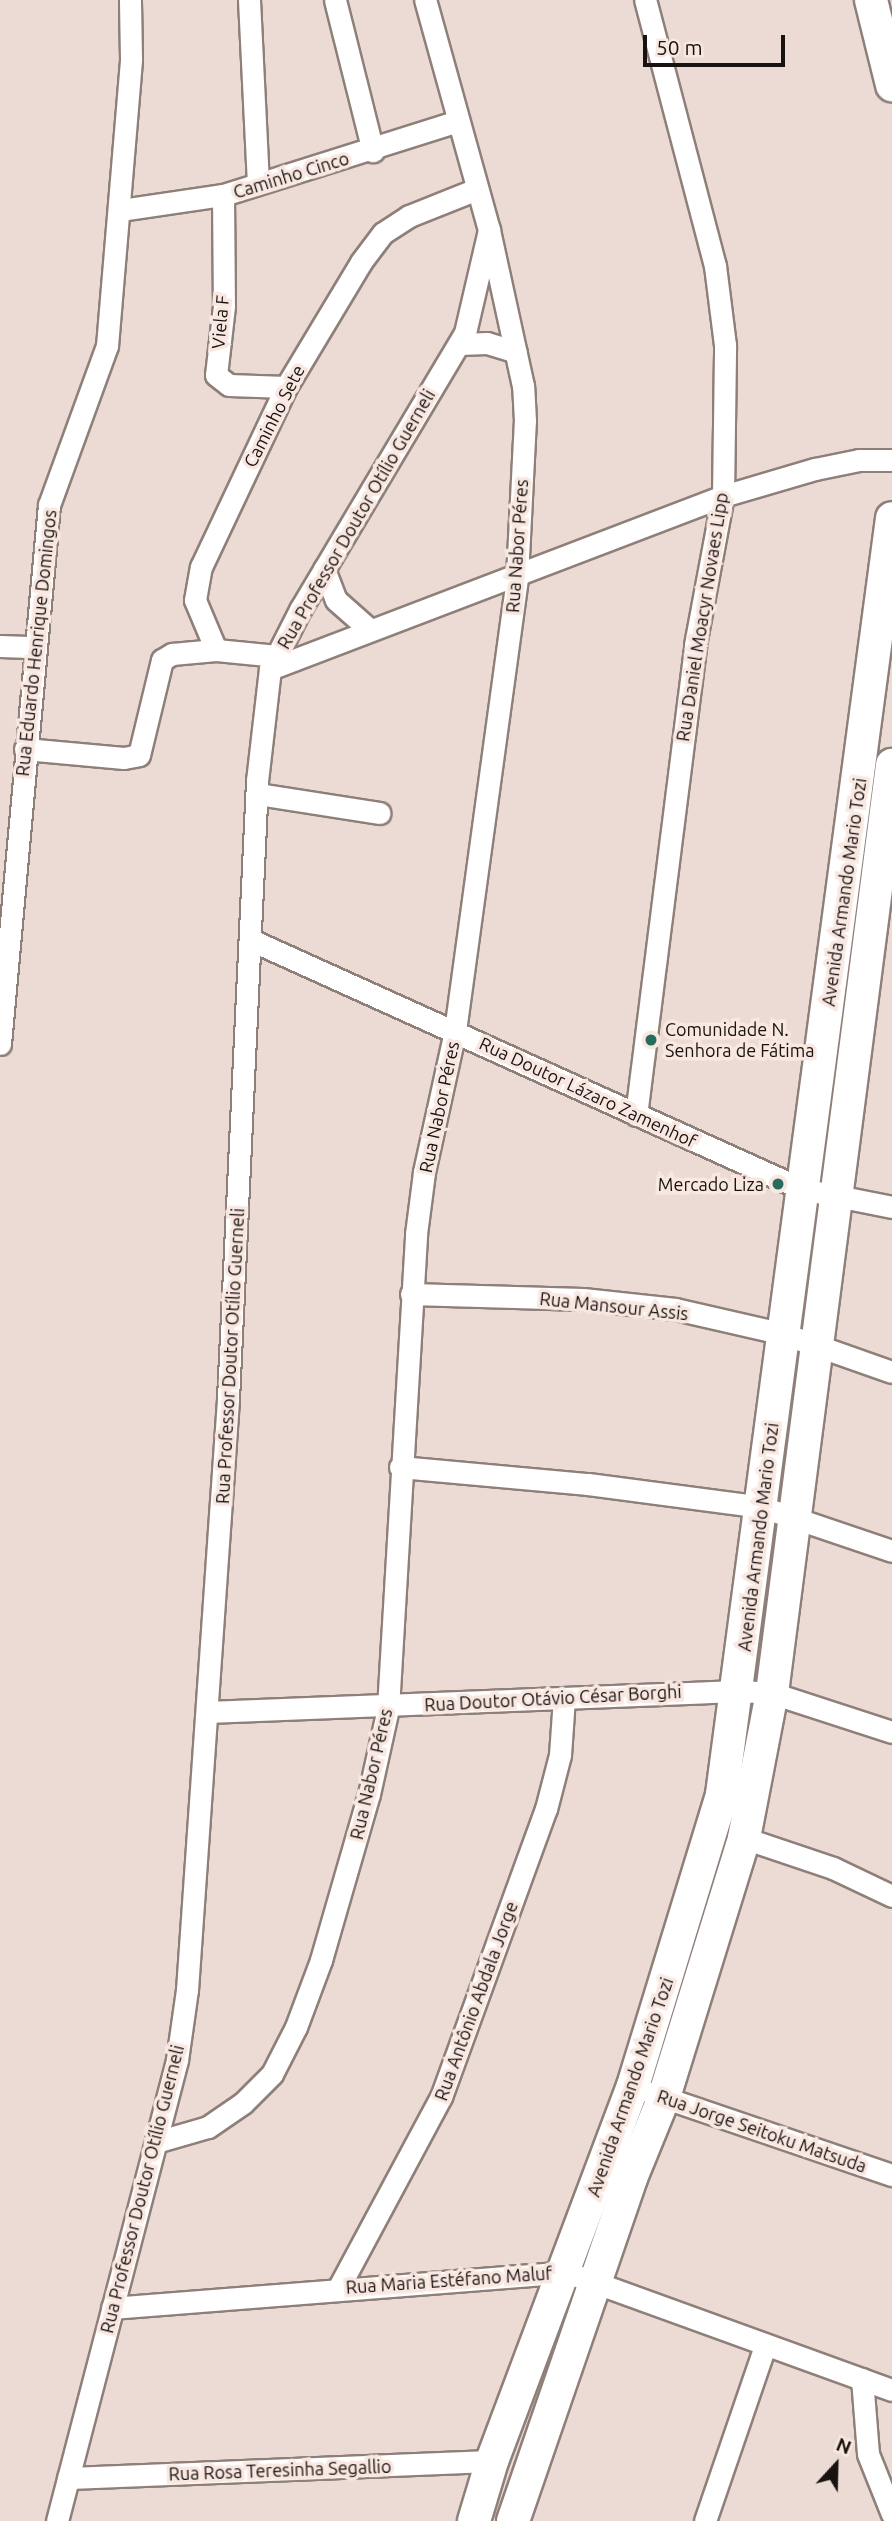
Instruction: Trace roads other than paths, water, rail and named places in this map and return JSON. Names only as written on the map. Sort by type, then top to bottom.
[{"type":"street","name":"Rua Eduardo Henrique Domingos","points":[[0,1044],[10,808],[26,749],[49,505],[107,346],[131,59],[130,0]]},
{"type":"street","points":[[249,0],[258,184]]},
{"type":"street","points":[[335,0],[373,151]]},
{"type":"street","name":"Rua Nabor Péres","points":[[156,2142],[208,2127],[243,2103],[272,2074],[296,2027],[321,1960],[369,1794],[388,1708],[411,1294],[424,1172],[455,1031],[517,577],[526,421],[516,352],[489,230],[425,0]]},
{"type":"street","name":"Rua Daniel Moacyr Novaes Lipp","points":[[636,1115],[695,645],[723,496],[724,312],[645,0]]},
{"type":"street","points":[[871,0],[892,85]]},
{"type":"street","name":"Caminho Cinco","points":[[120,210],[223,195],[373,151],[457,121]]},
{"type":"street","name":"Caminho Sete","points":[[216,650],[201,622],[196,585],[218,528],[286,387],[383,233],[409,216],[477,189]]},
{"type":"street","name":"Viela F","points":[[223,195],[223,306],[216,374],[229,385],[286,387]]},
{"type":"street","name":"Rua Professor Doutor Otílio Guerneli","points":[[57,2521],[156,2142],[187,1990],[208,1712],[258,794],[274,663],[324,569],[459,344],[473,313],[489,230]]},
{"type":"street","points":[[459,344],[487,343],[516,352]]},
{"type":"street","points":[[26,749],[124,758],[139,755],[162,660],[172,653],[216,650],[274,663],[323,653],[369,629],[517,577],[723,496],[837,464],[892,460]]},
{"type":"street","name":"Avenida Armando Mario Tozi","points":[[474,2521],[492,2461],[566,2272],[633,2086],[706,1858],[722,1794],[739,1691],[802,1189],[892,518]]},
{"type":"street","points":[[324,569],[336,600],[369,629]]},
{"type":"street","points":[[0,646],[36,648]]},
{"type":"street","name":"Avenida Armando Mario Tozi","points":[[513,2521],[631,2178],[664,2097],[744,1838],[772,1693],[839,1194],[892,765]]},
{"type":"street","points":[[258,794],[380,813]]},
{"type":"street","name":"Rua Doutor Lázaro Zamenhof","points":[[251,940],[802,1189],[839,1194],[892,1207]]},
{"type":"street","name":"Rua Mansour Assis","points":[[411,1294],[596,1301],[675,1309],[784,1334],[818,1349],[892,1372]]},
{"type":"street","points":[[400,1467],[588,1484],[762,1507],[796,1516],[892,1551]]},
{"type":"street","name":"Rua Doutor Otávio César Borghi","points":[[208,1712],[388,1708],[739,1691],[772,1693],[892,1732]]},
{"type":"street","name":"Rua Antônio Abdala Jorge","points":[[339,2287],[441,2097],[546,1810],[560,1755],[564,1698]]},
{"type":"street","points":[[744,1838],[833,1868],[892,1896]]},
{"type":"street","name":"Rua Jorge Seitoku Matsuda","points":[[633,2086],[892,2175]]},
{"type":"street","name":"Rua Maria Estéfano Maluf","points":[[112,2308],[339,2287],[566,2272],[892,2390]]},
{"type":"street","points":[[705,2521],[765,2346]]},
{"type":"street","points":[[862,2379],[868,2454],[892,2514]]},
{"type":"street","name":"Rua Rosa Teresinha Segallio","points":[[68,2478],[492,2461]]},
{"type":"place","name":"Comunidade N. Senhora de Fátima","points":[[651,1040]]},
{"type":"place","name":"Mercado Liza","points":[[778,1184]]}]
